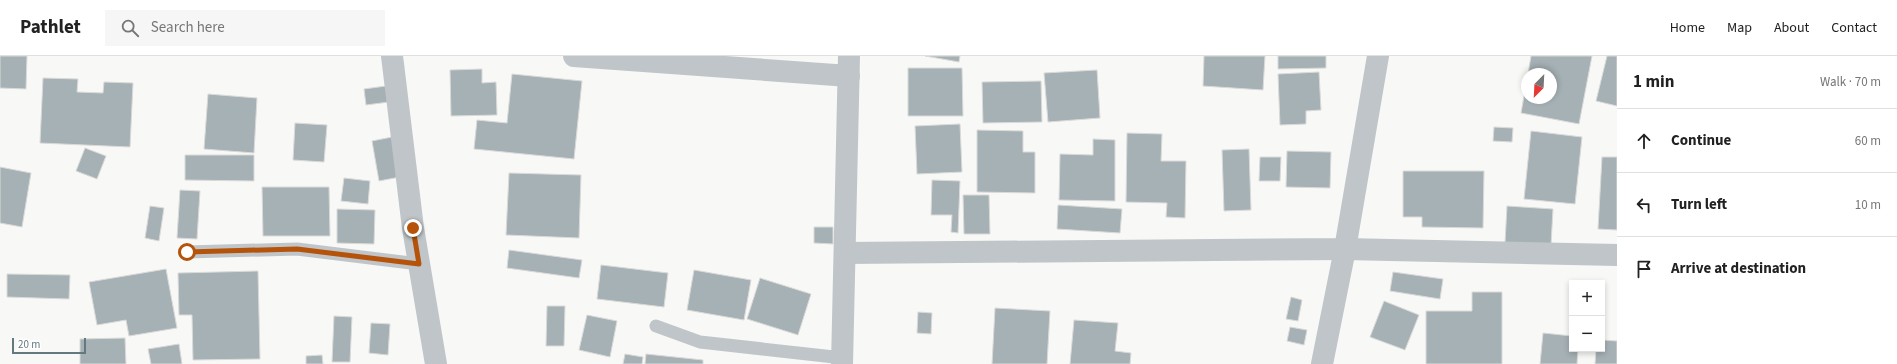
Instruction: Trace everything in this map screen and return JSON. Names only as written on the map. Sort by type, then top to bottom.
[{"type":"street","points":[[392,56],[419,264],[436,364]]},
{"type":"street","points":[[574,56],[849,66],[842,361]]},
{"type":"street","points":[[1322,364],[1345,249],[1378,56]]},
{"type":"street","points":[[845,253],[1345,249],[1617,255]]},
{"type":"lane","points":[[187,252],[297,249],[419,264]]},
{"type":"lane","points":[[656,326],[700,342],[842,361]]},
{"type":"building","points":[[0,56],[27,56],[26,89],[0,88]]},
{"type":"building","points":[[925,56],[960,56],[959,62]]},
{"type":"building","points":[[1204,56],[1265,56],[1263,90],[1203,86]]},
{"type":"building","points":[[1278,56],[1326,56],[1326,68],[1278,69]]},
{"type":"building","points":[[1531,56],[1592,56],[1579,124],[1521,113],[1523,104],[1557,104],[1557,68],[1529,68]]},
{"type":"building","points":[[1607,56],[1617,56],[1617,106],[1596,101]]},
{"type":"building","points":[[908,68],[962,68],[963,116],[908,116]]},
{"type":"building","points":[[482,69],[482,83],[496,82],[497,115],[451,116],[450,70]]},
{"type":"building","points":[[1097,70],[1100,118],[1048,122],[1044,73]]},
{"type":"building","points":[[1319,72],[1321,110],[1306,111],[1306,124],[1280,125],[1278,74]]},
{"type":"building","points":[[512,74],[582,81],[574,159],[474,149],[477,120],[507,123]]},
{"type":"building","points":[[43,78],[78,79],[77,92],[103,93],[104,82],[133,83],[130,147],[40,143]]},
{"type":"building","points":[[1041,81],[1042,122],[983,123],[982,82]]},
{"type":"building","points":[[386,86],[389,102],[366,105],[364,89]]},
{"type":"building","points":[[208,94],[257,98],[254,153],[204,149]]},
{"type":"building","points":[[295,123],[327,125],[324,162],[293,160]]},
{"type":"building","points":[[960,124],[962,172],[917,174],[915,126]]},
{"type":"building","points":[[1494,127],[1513,128],[1512,142],[1493,141]]},
{"type":"building","points":[[977,130],[1023,131],[1023,152],[1035,152],[1035,193],[977,192]]},
{"type":"building","points":[[1531,131],[1582,137],[1575,204],[1524,199]]},
{"type":"building","points":[[1127,133],[1162,134],[1161,161],[1186,161],[1185,218],[1166,217],[1167,203],[1126,202]]},
{"type":"building","points":[[397,136],[405,176],[379,181],[372,141]]},
{"type":"building","points":[[1093,139],[1115,140],[1115,201],[1059,200],[1060,154],[1093,155]]},
{"type":"building","points":[[85,148],[106,156],[97,179],[76,171]]},
{"type":"building","points":[[1249,149],[1251,210],[1224,211],[1222,150]]},
{"type":"building","points":[[1287,151],[1331,152],[1330,188],[1286,187]]},
{"type":"building","points":[[185,155],[254,155],[254,181],[185,180]]},
{"type":"building","points":[[1260,157],[1281,157],[1280,181],[1259,181]]},
{"type":"building","points":[[1602,157],[1617,157],[1617,230],[1598,229]]},
{"type":"building","points":[[0,167],[31,173],[22,227],[0,223]]},
{"type":"building","points":[[1403,171],[1484,171],[1483,228],[1422,227],[1422,217],[1403,217]]},
{"type":"building","points":[[509,173],[581,175],[579,238],[506,235]]},
{"type":"building","points":[[344,178],[370,181],[368,204],[341,201]]},
{"type":"building","points":[[932,180],[960,181],[958,233],[951,232],[952,215],[931,215]]},
{"type":"building","points":[[262,187],[329,187],[330,236],[263,236]]},
{"type":"building","points":[[180,190],[200,191],[197,239],[177,238]]},
{"type":"building","points":[[963,195],[989,195],[990,234],[964,234]]},
{"type":"building","points":[[1058,205],[1122,209],[1120,233],[1057,229]]},
{"type":"building","points":[[150,206],[164,208],[159,241],[145,238]]},
{"type":"building","points":[[1507,206],[1553,209],[1551,245],[1505,243]]},
{"type":"building","points":[[337,209],[375,210],[374,244],[337,243]]},
{"type":"building","points":[[814,227],[833,227],[833,244],[814,243]]},
{"type":"building","points":[[509,250],[582,260],[579,278],[507,268]]},
{"type":"building","points":[[601,265],[668,273],[664,307],[597,299]]},
{"type":"building","points":[[166,269],[177,328],[129,336],[126,320],[97,325],[89,282]]},
{"type":"building","points":[[694,270],[751,280],[744,320],[687,310]]},
{"type":"building","points":[[258,271],[260,359],[193,360],[192,315],[179,315],[178,273]]},
{"type":"building","points":[[1393,272],[1443,279],[1440,299],[1390,291]]},
{"type":"building","points":[[7,274],[70,275],[69,299],[7,297]]},
{"type":"building","points":[[760,278],[811,294],[798,335],[747,319]]},
{"type":"building","points":[[1472,292],[1502,292],[1502,364],[1426,364],[1426,311],[1472,311]]},
{"type":"building","points":[[1291,297],[1302,300],[1298,321],[1286,319]]},
{"type":"building","points":[[1384,301],[1419,315],[1405,350],[1370,337]]},
{"type":"building","points":[[547,306],[565,306],[564,346],[546,346]]},
{"type":"building","points":[[995,308],[1050,311],[1047,364],[992,364]]},
{"type":"building","points":[[918,312],[932,313],[931,334],[917,333]]},
{"type":"building","points":[[587,315],[617,321],[610,357],[579,350]]},
{"type":"building","points":[[334,316],[352,317],[350,362],[332,362]]},
{"type":"building","points":[[1074,320],[1118,323],[1115,351],[1131,353],[1130,364],[1070,364]]},
{"type":"building","points":[[371,323],[390,324],[388,355],[369,353]]},
{"type":"building","points":[[1290,327],[1307,330],[1304,345],[1287,341]]},
{"type":"building","points":[[1543,333],[1569,336],[1569,352],[1578,352],[1577,364],[1540,364]]},
{"type":"building","points":[[125,338],[126,364],[80,364],[80,339]]},
{"type":"building","points":[[1605,340],[1617,341],[1617,364],[1595,364],[1596,352],[1605,352]]},
{"type":"building","points":[[179,344],[182,364],[151,364],[148,349]]},
{"type":"building","points":[[625,354],[643,357],[642,364],[623,364]]},
{"type":"building","points":[[646,354],[703,360],[703,364],[645,364]]},
{"type":"building","points":[[322,355],[323,364],[306,364],[306,356]]},
{"type":"route","points":[[187,252],[297,249],[419,264],[413,228]]}]
